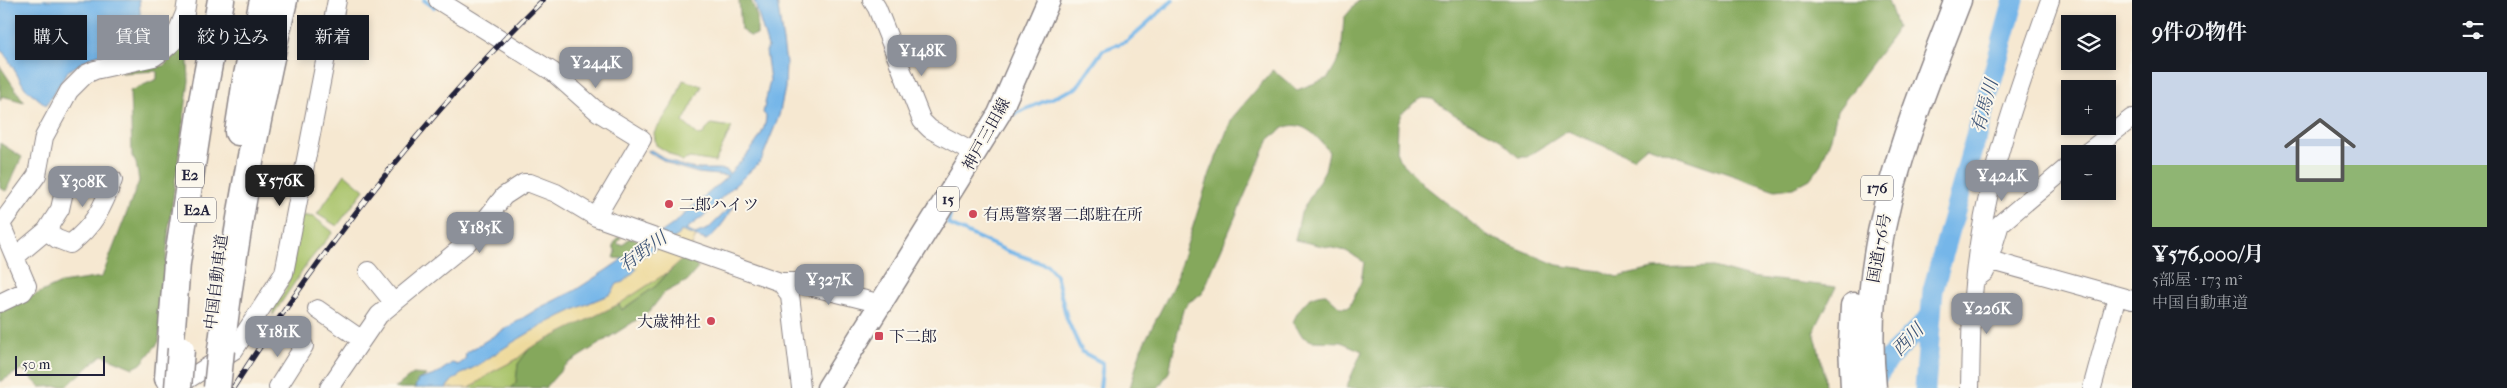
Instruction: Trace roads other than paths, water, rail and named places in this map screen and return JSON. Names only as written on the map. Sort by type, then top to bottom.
[{"type":"highway","name":"E2","points":[[167,388],[175,350],[177,263],[201,107],[221,0]]},
{"type":"highway","name":"中国自動車道","points":[[178,388],[175,350],[232,0]]},
{"type":"highway","name":"中国自動車道","points":[[205,388],[214,350],[244,90],[263,0]]},
{"type":"highway","points":[[217,388],[214,350],[229,282],[257,118],[284,0]]},
{"type":"highway","name":"国道176号","points":[[1861,386],[1852,344],[1856,279],[1869,213],[1902,104],[1940,0]]},
{"type":"highway","name":"国道176号","points":[[1861,386],[1870,336],[1871,292],[1876,252],[1890,193],[1917,107],[1958,0]]},
{"type":"main road","name":"神戸三田線","points":[[828,388],[976,154],[1003,106],[1049,0]]},
{"type":"street","points":[[0,303],[23,292],[27,286],[0,223],[37,175],[44,137],[69,91],[86,74],[95,70],[154,57],[164,50],[173,42],[186,13],[187,0]]},
{"type":"street","points":[[174,388],[234,350],[284,273],[337,0]]},
{"type":"street","points":[[438,0],[553,72],[598,112],[642,139],[596,217]]},
{"type":"street","points":[[872,0],[877,8],[922,121],[930,129],[976,154]]},
{"type":"street","points":[[1970,388],[1974,280],[1984,216],[2004,131],[2050,0]]},
{"type":"street","points":[[2097,145],[2132,118]]},
{"type":"street","points":[[1974,280],[1985,272],[2000,224],[2061,173]]},
{"type":"street","points":[[15,258],[46,231],[60,210],[67,178]]},
{"type":"street","points":[[46,231],[57,239],[70,244],[78,238],[101,212],[113,180]]},
{"type":"street","points":[[329,388],[379,315],[468,243],[504,196],[517,186],[530,183],[540,186],[596,217],[780,282],[793,282],[882,304]]},
{"type":"street","points":[[1989,260],[2125,298],[2092,388]]},
{"type":"street","points":[[368,271],[394,304]]},
{"type":"street","points":[[780,282],[790,295],[801,388]]},
{"type":"street","points":[[328,313],[362,340]]},
{"type":"street","points":[[286,385],[304,346]]},
{"type":"water","points":[[0,0],[139,0],[140,15],[97,15],[97,55],[87,60],[87,15],[15,15],[15,60],[86,60],[68,71],[46,105],[25,88],[5,54],[0,50]]},
{"type":"water","name":"有野川","points":[[754,0],[777,0],[786,63],[785,88],[779,116],[761,161],[717,202],[714,208],[685,230],[695,234],[708,229],[737,201],[720,227],[706,240],[681,231],[679,235],[628,265],[629,269],[636,267],[637,269],[623,282],[617,284],[611,294],[577,308],[529,333],[458,376],[446,388],[415,388],[418,380],[435,375],[452,363],[458,365],[465,360],[466,353],[539,308],[574,291],[608,269],[672,225],[728,176],[698,173],[674,166],[647,151],[651,150],[668,160],[686,167],[724,169],[729,174],[747,155],[758,140],[765,124],[766,116],[763,113],[770,80],[766,51],[768,47]]},
{"type":"waterway","points":[[424,0],[434,7]]},
{"type":"waterway","points":[[1007,117],[1076,88],[1103,50],[1127,41],[1173,0]]},
{"type":"waterway","name":"有馬川","points":[[1925,388],[1933,290],[2014,0]]},
{"type":"waterway","points":[[952,208],[948,224],[1007,251],[1047,265],[1056,275],[1067,319],[1082,352],[1103,363],[1100,388]]},
{"type":"waterway","name":"西川","points":[[1869,388],[1890,357],[1931,316]]},
{"type":"railway","points":[[233,388],[302,285],[377,185],[457,90],[543,0]]},
{"type":"place","name":"二郎ハイツ","points":[[669,204]]},
{"type":"place","name":"有馬警察署二郎駐在所","points":[[973,214]]},
{"type":"place","name":"大歳神社","points":[[711,321]]},
{"type":"place","name":"下二郎","points":[[879,336]]}]
